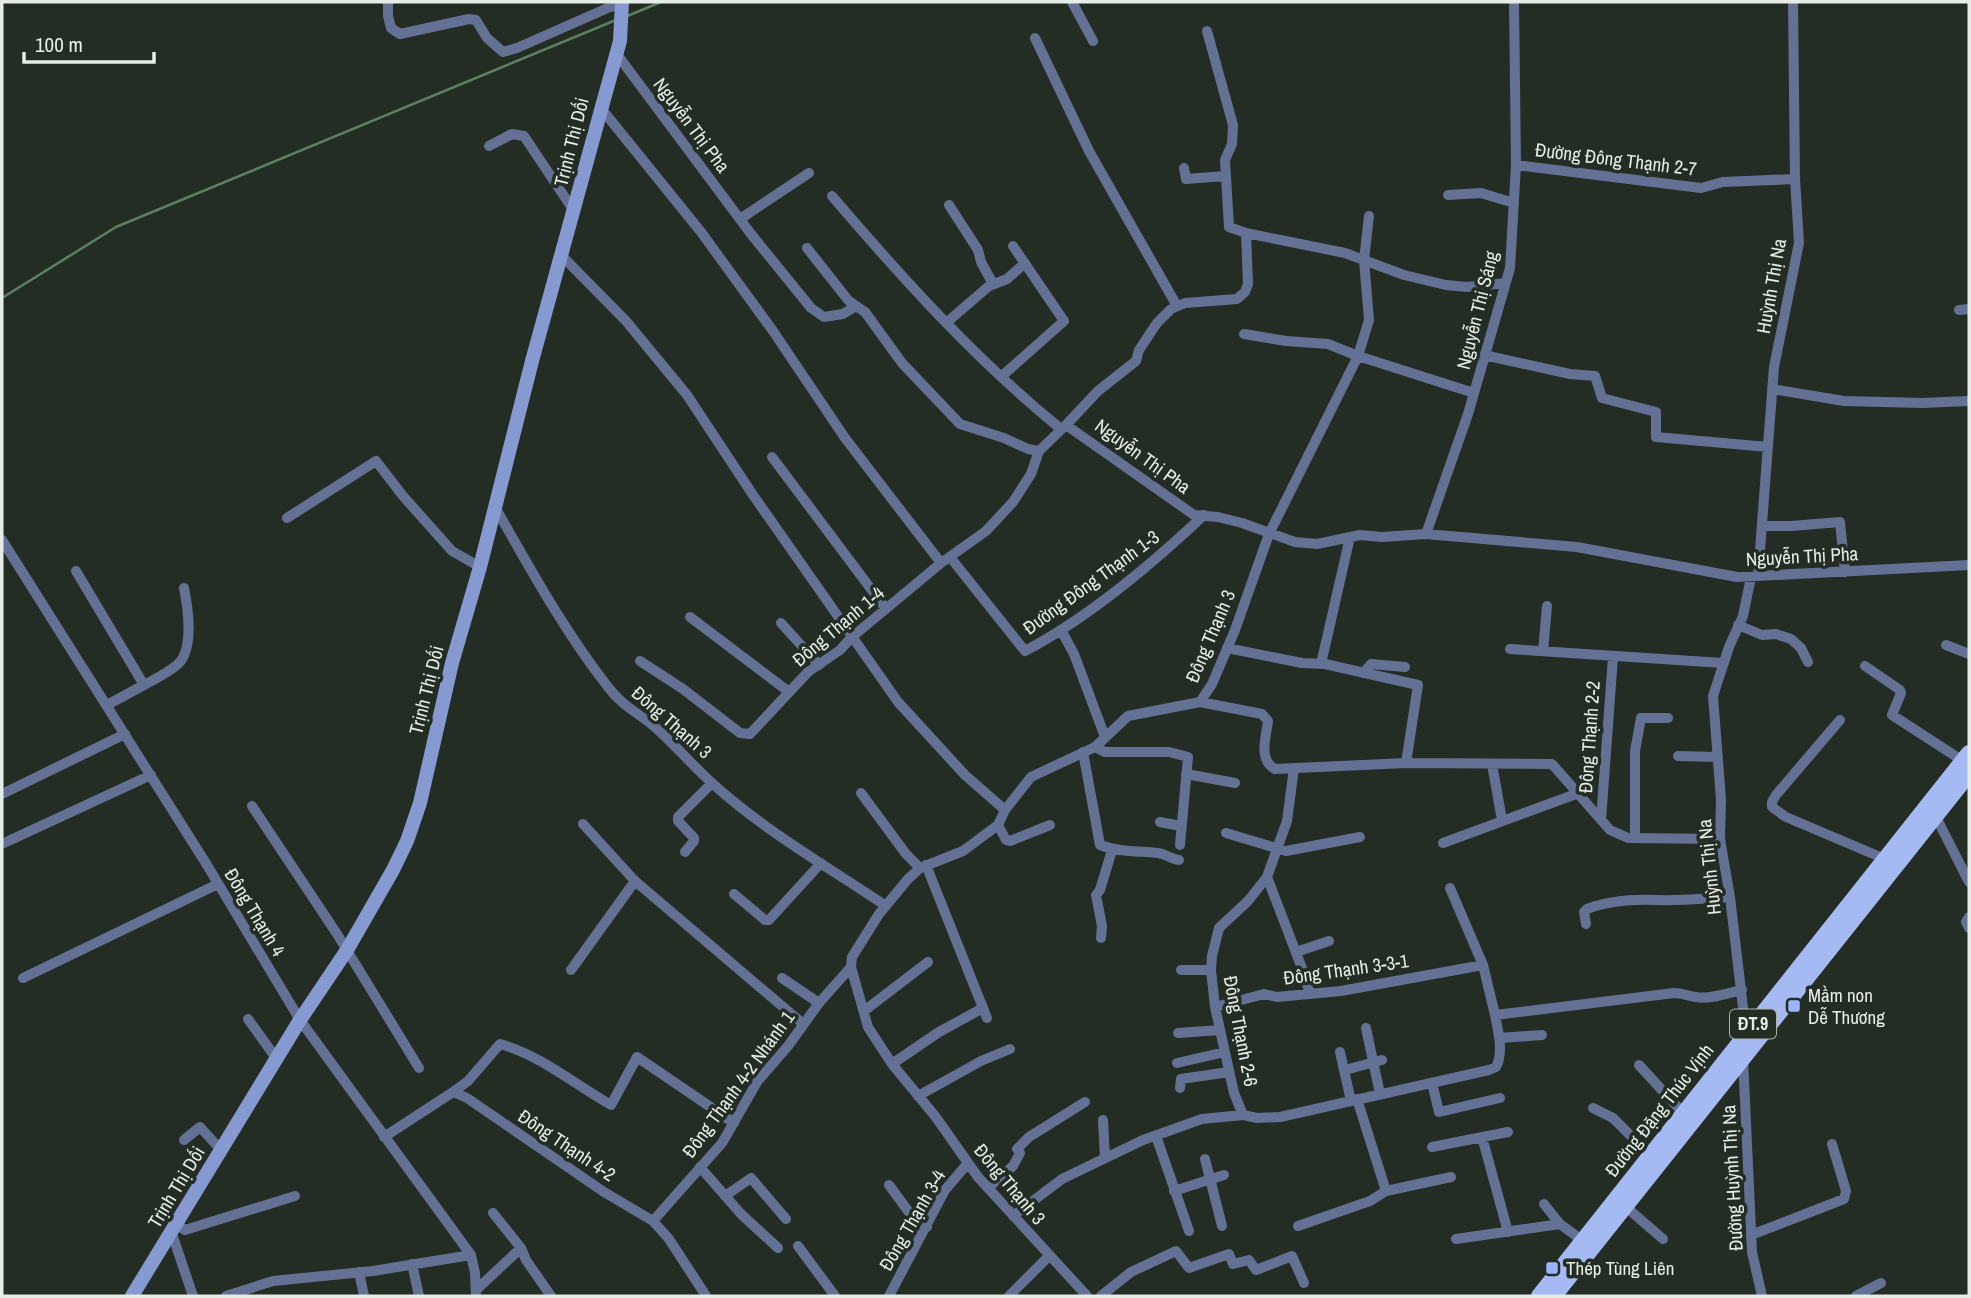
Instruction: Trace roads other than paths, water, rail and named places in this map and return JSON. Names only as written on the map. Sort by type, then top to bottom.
[{"type":"main road","name":"Trịnh Thị Dối","points":[[132,1296],[276,1058],[346,950],[407,841],[616,52],[620,35],[621,6]]},
{"type":"main road","name":"Đường Đặng Thúc Vịnh","points":[[1554,1296],[1936,817],[1967,763]]},
{"type":"main road","name":"Đường Đặng Thúc Vịnh","points":[[1539,1296],[1885,859],[1967,763]]},
{"type":"street","points":[[388,2],[391,28],[400,34],[469,19],[476,20],[486,38],[503,52],[610,7],[621,6]]},
{"type":"street","points":[[1072,2],[1093,41]]},
{"type":"street","name":"Nguyễn Thị Sáng","points":[[1426,534],[1474,393],[1510,268],[1516,164],[1514,2]]},
{"type":"street","name":"Huỳnh Thị Na","points":[[1746,1033],[1730,897],[1720,839],[1713,696],[1755,577],[1763,526],[1774,367],[1799,243],[1795,179],[1793,2]]},
{"type":"street","points":[[1207,31],[1233,125],[1232,144],[1226,160],[1229,227],[1246,233],[1345,253],[1404,275],[1446,285],[1467,287],[1505,283]]},
{"type":"street","points":[[1035,38],[1089,151],[1177,306]]},
{"type":"street","name":"Nguyễn Thị Pha","points":[[616,52],[740,219],[811,308],[824,317],[843,314],[856,306]]},
{"type":"street","points":[[600,107],[701,232],[773,331],[845,438],[941,563]]},
{"type":"street","points":[[489,146],[512,134],[524,136],[573,211]]},
{"type":"street","name":"Đường Đông Thạnh 2-7","points":[[1516,164],[1701,188],[1723,182],[1795,179]]},
{"type":"street","points":[[1184,168],[1186,180],[1226,176]]},
{"type":"street","points":[[740,219],[809,173]]},
{"type":"street","points":[[1448,195],[1481,193],[1514,203]]},
{"type":"street","name":"Nguyễn Thị Pha","points":[[832,196],[903,279],[1002,376],[1064,427],[1194,514],[1242,523],[1295,542],[1317,544],[1350,537],[1426,534],[1577,547],[1667,565],[1755,577],[1969,565]]},
{"type":"street","points":[[949,205],[978,250],[993,284]]},
{"type":"street","points":[[1269,534],[1358,356],[1370,320],[1364,260],[1369,216]]},
{"type":"street","points":[[807,248],[848,300],[865,312],[902,363],[960,424],[1039,451],[1098,391],[1136,361],[1139,350],[1157,323],[1177,306],[1237,299],[1245,292],[1248,284],[1246,233]]},
{"type":"street","points":[[1002,376],[1064,321],[1013,246]]},
{"type":"street","points":[[562,256],[626,321],[687,395],[753,495],[898,702],[965,775],[1005,810]]},
{"type":"street","points":[[946,323],[993,284],[1007,279],[1025,263]]},
{"type":"street","points":[[1244,334],[1328,344],[1474,393]]},
{"type":"street","points":[[1484,355],[1595,376],[1602,398],[1656,412],[1656,437],[1768,447]]},
{"type":"street","points":[[1772,388],[1844,401],[1969,401]]},
{"type":"street","name":"Đông Thạnh 1-4","points":[[640,661],[683,689],[740,733],[750,734],[808,672],[840,650],[941,563],[986,531],[1013,502],[1031,474],[1039,451]]},
{"type":"street","points":[[772,457],[886,609]]},
{"type":"street","points":[[287,518],[376,461],[452,551],[480,567]]},
{"type":"street","name":"Đông Thạnh 3","points":[[495,507],[523,558],[608,688],[619,700],[654,726],[712,783],[770,829],[886,906]]},
{"type":"street","name":"Đường Đông Thạnh 1-3","points":[[950,557],[1024,651],[1061,630],[1166,551],[1204,515]]},
{"type":"street","points":[[1763,526],[1840,522],[1845,572]]},
{"type":"street","name":"Đông Thạnh 3","points":[[1087,1296],[988,1188],[892,1064],[868,1027],[851,967],[852,957],[886,906],[923,867],[964,851],[998,825],[1005,810],[1031,777],[1047,767],[1095,747],[1128,716],[1200,702],[1212,684],[1227,648],[1269,534]]},
{"type":"street","points":[[1321,664],[1350,537]]},
{"type":"street","name":"Đông Thạnh 4","points":[[2,540],[125,733],[300,1020],[471,1255],[476,1293]]},
{"type":"street","points":[[76,571],[144,685]]},
{"type":"street","points":[[107,705],[169,671],[184,656],[188,615],[184,588]]},
{"type":"street","points":[[1543,651],[1547,606]]},
{"type":"street","points":[[690,617],[789,692]]},
{"type":"street","points":[[781,623],[818,665]]},
{"type":"street","points":[[1738,625],[1762,635],[1776,634],[1791,639],[1801,648],[1808,662]]},
{"type":"street","points":[[1061,630],[1074,654],[1104,737]]},
{"type":"street","points":[[1946,645],[1969,654]]},
{"type":"street","points":[[1227,648],[1321,664],[1418,685],[1406,763]]},
{"type":"street","points":[[1510,649],[1724,663]]},
{"type":"street","name":"Đông Thạnh 2-2","points":[[1601,820],[1613,657]]},
{"type":"street","points":[[1363,673],[1371,664],[1405,667]]},
{"type":"street","points":[[1864,666],[1900,690],[1892,715],[1967,763]]},
{"type":"street","points":[[1200,702],[1262,714],[1268,721],[1264,758],[1268,765],[1275,769],[1406,763],[1552,764],[1610,830],[1628,838],[1720,839]]},
{"type":"street","points":[[1635,838],[1635,751],[1641,718],[1668,718]]},
{"type":"street","points":[[1840,720],[1776,795],[1772,807],[1786,817],[1885,859]]},
{"type":"street","points":[[2,794],[125,733]]},
{"type":"street","points":[[1095,747],[1105,752],[1169,752],[1188,757],[1180,845]]},
{"type":"street","points":[[1083,752],[1100,845],[1112,850],[1160,853],[1179,860]]},
{"type":"street","points":[[1678,756],[1718,757]]},
{"type":"street","points":[[1492,764],[1502,820]]},
{"type":"street","name":"Đông Thạnh 2-6","points":[[1294,768],[1287,821],[1267,877],[1248,901],[1219,929],[1211,970],[1215,1007],[1229,1072],[1243,1115],[1257,1118],[1280,1117],[1489,1070],[1498,1064],[1499,1038]]},
{"type":"street","points":[[1186,774],[1236,783]]},
{"type":"street","points":[[4,843],[150,775]]},
{"type":"street","points":[[685,852],[694,838],[678,821],[678,817],[712,783]]},
{"type":"street","points":[[862,793],[906,854],[923,867],[985,1013],[939,1032],[892,1064]]},
{"type":"street","points":[[1443,843],[1576,794]]},
{"type":"street","points":[[252,806],[419,1068]]},
{"type":"street","points":[[1936,817],[1969,882]]},
{"type":"street","points":[[1160,822],[1181,826]]},
{"type":"street","points":[[583,824],[635,881],[802,1023]]},
{"type":"street","points":[[998,825],[1006,840],[1010,841],[1051,825]]},
{"type":"street","points":[[1226,833],[1286,851],[1360,837]]},
{"type":"street","points":[[1101,938],[1102,926],[1096,895],[1112,850]]},
{"type":"street","points":[[734,894],[765,920],[769,920],[821,863]]},
{"type":"street","points":[[1267,877],[1310,995]]},
{"type":"street","points":[[571,970],[635,881]]},
{"type":"street","points":[[23,978],[218,884]]},
{"type":"street","points":[[1450,888],[1483,965],[1499,1038],[1542,1035]]},
{"type":"street","points":[[1586,924],[1584,912],[1587,909],[1618,901],[1640,898],[1658,900],[1730,897]]},
{"type":"street","points":[[1969,916],[1966,922],[1969,928]]},
{"type":"street","points":[[1296,952],[1329,941]]},
{"type":"street","points":[[864,1011],[928,962]]},
{"type":"street","name":"Đông Thạnh 3-3-1","points":[[1215,1007],[1264,994],[1277,997],[1341,991],[1483,965]]},
{"type":"street","name":"Đông Thạnh 4-2 Nhánh 1","points":[[653,1221],[722,1143],[757,1082],[788,1046],[802,1023],[851,967]]},
{"type":"street","points":[[1181,970],[1211,970]]},
{"type":"street","points":[[782,978],[819,1003]]},
{"type":"street","points":[[1495,1015],[1674,993],[1687,993],[1697,998],[1742,990]]},
{"type":"street","points":[[248,1018],[276,1058]]},
{"type":"street","points":[[1366,1028],[1377,1062],[1380,1094]]},
{"type":"street","points":[[1178,1033],[1220,1030]]},
{"type":"street","points":[[384,1137],[468,1081],[500,1044],[521,1050],[573,1079],[581,1088],[611,1105],[638,1057],[734,1123]]},
{"type":"street","points":[[918,1096],[981,1061],[1010,1049]]},
{"type":"street","points":[[1177,1063],[1225,1052]]},
{"type":"street","points":[[1340,1052],[1386,1191]]},
{"type":"street","name":"Đường Huỳnh Thị Na","points":[[1742,1057],[1752,1252],[1762,1296]]},
{"type":"street","points":[[1345,1070],[1377,1062]]},
{"type":"street","points":[[1639,1065],[1683,1113]]},
{"type":"street","points":[[1180,1088],[1181,1079],[1229,1072]]},
{"type":"street","points":[[1432,1083],[1439,1112],[1500,1098]]},
{"type":"street","name":"Đông Thạnh 4-2","points":[[453,1092],[467,1098],[604,1192],[653,1221],[670,1239],[706,1296]]},
{"type":"street","points":[[988,1188],[1013,1166],[1020,1153],[1017,1149],[1028,1137],[1085,1102]]},
{"type":"street","points":[[1593,1108],[1612,1118],[1650,1155]]},
{"type":"street","points":[[1013,1216],[1062,1179],[1105,1158],[1202,1119],[1243,1115]]},
{"type":"street","points":[[1103,1120],[1105,1158]]},
{"type":"street","points":[[184,1140],[200,1127],[221,1150]]},
{"type":"street","points":[[1432,1147],[1508,1132]]},
{"type":"street","points":[[1156,1136],[1189,1231]]},
{"type":"street","points":[[1482,1137],[1508,1232]]},
{"type":"street","points":[[1751,1234],[1844,1199],[1846,1191],[1832,1144]]},
{"type":"street","points":[[1205,1159],[1222,1226]]},
{"type":"street","name":"Đông Thạnh 3-4","points":[[889,1296],[945,1190],[968,1163]]},
{"type":"street","points":[[700,1167],[725,1196],[778,1248]]},
{"type":"street","points":[[1174,1191],[1224,1175]]},
{"type":"street","points":[[1298,1226],[1370,1201],[1386,1191],[1451,1177]]},
{"type":"street","points":[[725,1196],[751,1178],[786,1219]]},
{"type":"street","points":[[889,1185],[917,1223],[927,1227]]},
{"type":"street","points":[[193,1296],[174,1228],[185,1230],[295,1196]]},
{"type":"street","points":[[1544,1204],[1560,1224],[1583,1241]]},
{"type":"street","points":[[1626,1207],[1663,1239]]},
{"type":"street","points":[[493,1213],[521,1248],[526,1260],[551,1296]]},
{"type":"street","points":[[1456,1240],[1560,1224]]},
{"type":"street","points":[[798,1246],[835,1296]]},
{"type":"street","points":[[476,1293],[521,1248]]},
{"type":"street","points":[[1101,1296],[1131,1272],[1176,1251],[1189,1268],[1229,1254],[1233,1264],[1249,1260],[1256,1270],[1292,1256],[1304,1283]]},
{"type":"street","points":[[226,1296],[273,1281],[359,1272],[471,1255]]},
{"type":"street","points":[[1009,1296],[1049,1256]]},
{"type":"street","points":[[412,1264],[419,1296]]},
{"type":"street","points":[[359,1272],[364,1296]]},
{"type":"street","points":[[1856,1296],[1881,1283]]},
{"type":"waterway","points":[[625,17],[661,2]]},
{"type":"waterway","points":[[2,298],[116,227],[616,20]]},
{"type":"place","name":"Mầm non Dễ Thương","points":[[1794,1006]]},
{"type":"place","name":"Thép Tùng Liên","points":[[1552,1268]]}]
